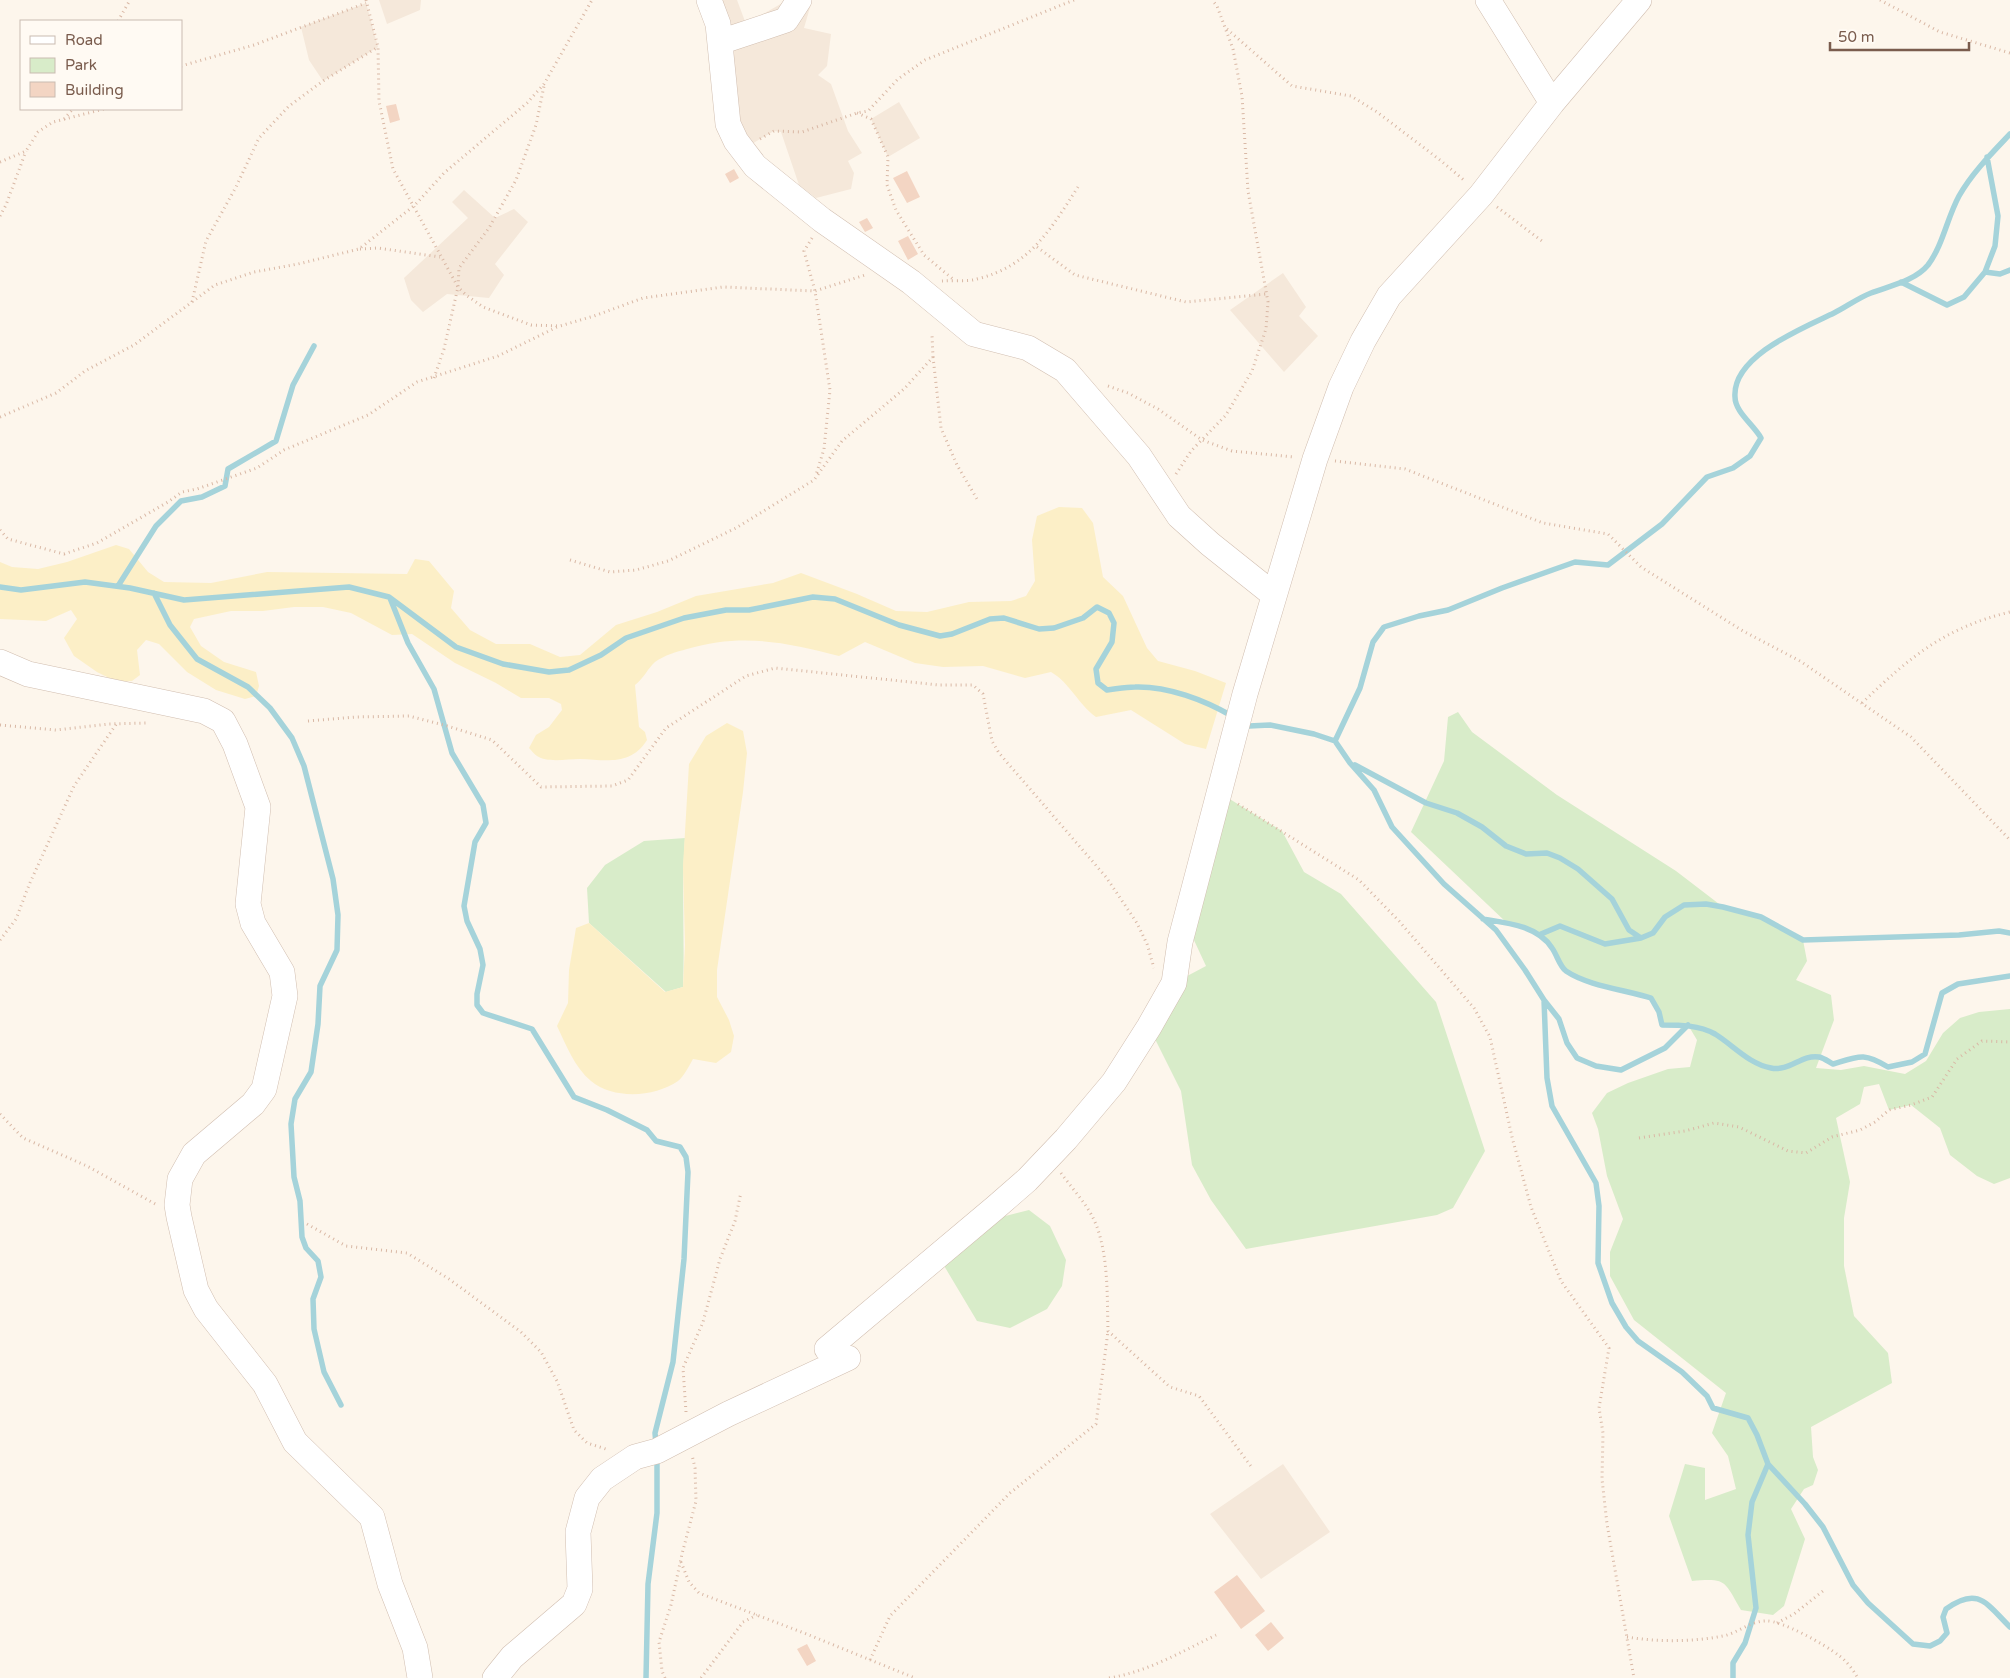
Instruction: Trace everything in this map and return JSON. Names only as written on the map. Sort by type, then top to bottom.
[{"type":"street","points":[[709,0],[718,24],[728,124],[755,166],[822,220],[911,282],[974,334],[1028,348],[1065,370],[1139,456],[1179,516],[1210,544],[1274,595]]},
{"type":"street","points":[[720,42],[786,20],[799,0]]},
{"type":"street","points":[[1488,0],[1552,103]]},
{"type":"street","points":[[495,1678],[512,1657],[574,1604],[580,1590],[578,1532],[587,1498],[602,1479],[635,1457],[657,1451],[837,1354],[1049,1157],[1114,1082],[1174,983],[1180,942],[1245,694],[1315,459],[1341,387],[1389,296],[1481,194],[1552,103],[1640,0]]},
{"type":"street","points":[[0,662],[21,672],[204,711],[223,721],[235,744],[258,807],[248,904],[253,923],[282,972],[285,996],[264,1089],[253,1104],[194,1154],[180,1179],[177,1205],[179,1217],[196,1290],[206,1309],[265,1384],[295,1442],[372,1517],[390,1584],[415,1648],[420,1678]]},
{"type":"path","points":[[119,20],[130,0]]},
{"type":"path","points":[[359,249],[414,205],[444,173],[527,103],[544,84],[592,0]]},
{"type":"path","points":[[743,149],[774,131],[802,132],[856,112],[868,111],[898,79],[925,60],[1074,0]]},
{"type":"path","points":[[1163,492],[1191,452],[1226,415],[1252,371],[1266,329],[1268,302],[1248,191],[1242,96],[1233,49],[1217,6],[1212,0]]},
{"type":"path","points":[[1880,0],[1940,32],[2010,53]]},
{"type":"path","points":[[182,66],[254,45],[366,1],[378,47],[379,101],[393,169],[414,205],[440,257],[458,287],[483,308],[531,325],[560,326]]},
{"type":"path","points":[[1226,29],[1292,86],[1351,96],[1377,112],[1542,241]]},
{"type":"path","points":[[192,302],[206,241],[260,138],[289,106],[322,82],[378,47]]},
{"type":"path","points":[[434,378],[444,349],[458,287],[460,268],[489,228],[516,180],[536,125],[544,84]]},
{"type":"path","points":[[64,119],[72,110]]},
{"type":"path","points":[[0,216],[26,151],[38,132],[53,122],[100,110]]},
{"type":"path","points":[[856,112],[871,119],[888,157],[887,185],[896,210],[924,255],[954,280]]},
{"type":"path","points":[[0,162],[26,151]]},
{"type":"path","points":[[911,282],[975,280],[1004,270],[1037,247],[1054,226],[1078,187]]},
{"type":"path","points":[[814,480],[824,450],[830,390],[815,290],[804,251],[822,220]]},
{"type":"path","points":[[1037,247],[1075,275],[1186,302],[1266,294]]},
{"type":"path","points":[[0,417],[56,394],[85,371],[134,345],[215,285],[254,272],[298,264],[359,249],[378,248],[440,257]]},
{"type":"path","points":[[0,530],[8,539],[64,554],[89,546],[161,506],[182,492],[257,468],[284,450],[368,415],[417,382],[498,356],[560,326],[644,298],[723,286],[815,290],[869,274]]},
{"type":"path","points":[[932,335],[941,428],[957,465],[977,499]]},
{"type":"path","points":[[570,560],[610,572],[636,570],[668,561],[736,528],[814,480],[842,441],[904,389],[933,357]]},
{"type":"path","points":[[1101,383],[1128,393],[1158,409],[1202,440],[1232,451],[1405,469],[1543,523],[1608,534],[1641,566],[1743,631],[1800,661],[1911,738],[2010,840]]},
{"type":"path","points":[[1862,703],[1902,665],[1945,635],[1984,618],[2010,612]]},
{"type":"path","points":[[308,721],[356,717],[409,716],[492,740],[541,786],[612,786],[628,780],[666,728],[746,676],[775,668],[939,685],[973,685],[983,694],[992,741],[999,753],[1106,877],[1137,923],[1148,944],[1154,969]]},
{"type":"path","points":[[0,724],[56,730],[117,723],[155,722]]},
{"type":"path","points":[[0,940],[16,919],[29,885],[74,786],[117,723]]},
{"type":"path","points":[[1220,792],[1359,880],[1398,921],[1474,1008],[1490,1037],[1512,1137],[1531,1207],[1561,1281],[1609,1348],[1599,1408],[1603,1433],[1602,1479],[1606,1524],[1634,1678]]},
{"type":"path","points":[[1639,1138],[1685,1131],[1714,1123],[1739,1127],[1788,1150],[1806,1153],[1832,1137],[1860,1130],[1875,1122],[1889,1110],[1910,1105],[1932,1096],[1957,1059],[1982,1041],[2010,1042]]},
{"type":"path","points":[[0,1114],[23,1138],[87,1166],[125,1189],[179,1217]]},
{"type":"path","points":[[870,1660],[890,1616],[1010,1493],[1096,1424],[1108,1331],[1106,1276],[1099,1234],[1091,1214],[1049,1157]]},
{"type":"path","points":[[307,1224],[346,1246],[407,1253],[449,1279],[521,1332],[540,1352],[557,1381],[574,1430],[587,1443],[635,1457]]},
{"type":"path","points":[[1108,1331],[1170,1387],[1199,1396],[1253,1469]]},
{"type":"path","points":[[681,1561],[689,1582],[699,1593],[914,1678]]},
{"type":"path","points":[[1776,1623],[1794,1614],[1823,1591]]},
{"type":"path","points":[[701,1678],[744,1622],[758,1615]]},
{"type":"path","points":[[1627,1637],[1647,1640],[1698,1639],[1725,1636],[1751,1623],[1767,1620],[1794,1630],[1839,1655],[1858,1678]]},
{"type":"path","points":[[1109,1678],[1126,1675],[1153,1665],[1216,1635]]},
{"type":"shaded area","points":[[379,0],[421,0],[420,10],[387,24]]},
{"type":"shaded area","points":[[709,0],[737,0],[746,24],[784,2],[811,4],[804,28],[831,34],[827,66],[818,75],[831,84],[848,131],[862,153],[848,161],[854,173],[851,189],[816,198],[799,185],[781,132],[774,131],[743,149]]},
{"type":"shaded area","points":[[366,3],[378,47],[323,81],[309,60],[301,27]]},
{"type":"shaded area","points":[[899,102],[920,138],[888,157],[871,119]]},
{"type":"shaded area","points":[[464,190],[495,218],[514,209],[528,222],[495,264],[504,275],[489,298],[447,294],[423,312],[411,300],[404,278],[468,218],[452,202]]},
{"type":"shaded area","points":[[1283,273],[1306,307],[1299,316],[1318,336],[1284,372],[1230,310]]},
{"type":"shaded area","points":[[1283,1464],[1330,1532],[1261,1579],[1210,1514]]},
{"type":"green space","points":[[1458,712],[1472,732],[1557,795],[1676,871],[1723,907],[1761,917],[1803,940],[1807,961],[1796,980],[1831,995],[1834,1020],[1816,1068],[1841,1070],[1864,1066],[1905,1074],[1926,1061],[1943,1033],[1960,1018],[1979,1012],[2010,1009],[2010,1178],[1994,1184],[1977,1176],[1950,1155],[1940,1128],[1911,1105],[1889,1110],[1879,1084],[1864,1087],[1860,1104],[1836,1118],[1850,1182],[1844,1218],[1844,1266],[1854,1316],[1888,1353],[1892,1383],[1811,1427],[1813,1457],[1818,1470],[1813,1485],[1804,1489],[1791,1509],[1805,1539],[1784,1606],[1773,1615],[1741,1610],[1727,1587],[1718,1581],[1692,1581],[1669,1516],[1685,1464],[1705,1468],[1705,1500],[1736,1489],[1728,1456],[1712,1433],[1726,1393],[1634,1320],[1610,1276],[1610,1252],[1623,1219],[1607,1176],[1598,1129],[1592,1113],[1607,1093],[1628,1083],[1668,1069],[1690,1067],[1697,1040],[1688,1025],[1662,1025],[1659,1012],[1651,998],[1602,985],[1565,971],[1552,947],[1541,934],[1507,923],[1411,832],[1444,761],[1448,717]]},
{"type":"green space","points":[[1228,798],[1282,831],[1304,872],[1341,894],[1436,1002],[1485,1151],[1453,1208],[1437,1215],[1246,1249],[1211,1200],[1192,1165],[1181,1091],[1149,1027],[1174,983],[1206,966],[1186,923]]},
{"type":"green space","points":[[685,838],[683,875],[683,987],[666,992],[589,923],[587,888],[605,865],[644,841]]},
{"type":"green space","points":[[1029,1210],[1050,1226],[1066,1260],[1062,1286],[1047,1309],[1010,1328],[977,1321],[943,1264],[986,1221]]},
{"type":"sand","points":[[1059,507],[1082,508],[1093,523],[1103,577],[1123,596],[1147,648],[1158,661],[1195,671],[1226,683],[1206,749],[1185,744],[1131,710],[1096,717],[1064,682],[1051,672],[1025,678],[983,666],[943,667],[915,663],[865,642],[839,656],[782,643],[745,640],[726,641],[687,649],[652,664],[635,685],[639,727],[645,732],[647,740],[633,754],[617,760],[552,760],[537,756],[529,748],[536,735],[549,727],[562,710],[561,704],[549,698],[521,698],[496,683],[455,663],[412,634],[392,635],[351,613],[323,607],[294,607],[263,611],[231,611],[194,619],[190,627],[201,646],[224,662],[256,672],[259,686],[256,696],[245,699],[216,690],[187,672],[159,644],[146,640],[137,650],[140,675],[132,681],[117,682],[97,672],[74,656],[64,638],[77,619],[71,610],[46,621],[0,619],[0,562],[12,567],[38,569],[67,562],[116,545],[129,549],[148,572],[164,582],[211,583],[267,572],[407,574],[415,559],[429,561],[454,591],[451,608],[470,630],[496,644],[530,644],[560,657],[580,655],[616,625],[657,612],[696,596],[773,583],[801,573],[896,611],[927,612],[969,602],[1011,601],[1026,596],[1035,581],[1032,540],[1037,516]]},
{"type":"sand","points":[[727,723],[743,731],[747,753],[717,970],[717,997],[729,1020],[734,1036],[731,1052],[716,1063],[693,1059],[678,1081],[658,1090],[634,1094],[611,1091],[591,1081],[580,1070],[557,1026],[568,1003],[569,970],[576,928],[589,923],[665,992],[683,987],[685,945],[683,866],[689,764],[706,736]]},
{"type":"building","points":[[396,104],[400,120],[390,123],[386,106]]},
{"type":"building","points":[[734,169],[739,178],[730,183],[725,174]]},
{"type":"building","points":[[907,171],[920,197],[907,203],[893,178]]},
{"type":"building","points":[[867,218],[873,228],[865,232],[859,222]]},
{"type":"building","points":[[908,236],[918,254],[908,260],[898,241]]},
{"type":"building","points":[[1237,1575],[1265,1611],[1241,1629],[1214,1592]]},
{"type":"building","points":[[1271,1622],[1284,1638],[1268,1651],[1255,1635]]},
{"type":"building","points":[[807,1644],[816,1661],[807,1666],[797,1649]]},
{"type":"waterway","points":[[1335,741],[1360,688],[1373,642],[1384,627],[1419,616],[1448,610],[1575,562],[1608,565],[1662,524],[1707,477],[1733,468],[1750,456],[1761,438],[1741,413],[1736,403],[1737,382],[1745,369],[1757,356],[1788,335],[1866,295],[1901,282],[1923,271],[1937,249],[1955,204],[1964,188],[2010,134]]},
{"type":"waterway","points":[[1901,282],[1947,305],[1964,297],[1985,272],[1995,246],[1998,216],[1987,157]]},
{"type":"waterway","points":[[1985,272],[2000,274],[2010,270]]},
{"type":"waterway","points":[[118,586],[156,526],[181,501],[202,497],[225,486],[228,469],[276,441],[293,385],[314,346]]},
{"type":"waterway","points":[[0,587],[21,590],[85,582],[130,588],[184,600],[349,587],[389,597],[456,647],[503,664],[549,672],[569,670],[601,655],[626,638],[684,618],[726,610],[749,610],[813,597],[835,599],[899,625],[940,636],[952,634],[990,619],[1004,618],[1039,629],[1054,628],[1083,618],[1097,607],[1109,613],[1114,623],[1112,642],[1096,669],[1098,683],[1107,690],[1147,687],[1173,692],[1198,700],[1232,716]]},
{"type":"waterway","points":[[154,593],[170,625],[197,659],[248,687],[270,708],[292,738],[304,766],[333,879],[338,915],[337,950],[320,986],[318,1024],[311,1072],[295,1099],[291,1124],[294,1177],[300,1201],[302,1237],[306,1248],[318,1261],[321,1277],[313,1299],[314,1329],[324,1372],[341,1405]]},
{"type":"waterway","points":[[390,598],[408,643],[434,689],[452,753],[483,805],[486,823],[475,842],[464,906],[467,921],[480,949],[483,965],[477,994],[477,1005],[483,1013],[532,1029],[574,1097],[607,1110],[647,1130],[656,1141],[680,1147],[686,1157],[688,1172],[684,1259],[673,1362],[655,1433],[656,1444]]},
{"type":"waterway","points":[[1244,724],[1249,726],[1270,725],[1314,734],[1335,741],[1350,763],[1374,790],[1392,827],[1444,884],[1496,930],[1525,970],[1544,1000],[1547,1078],[1552,1106],[1596,1183],[1599,1206],[1598,1263],[1612,1303],[1626,1327],[1638,1341],[1682,1372],[1707,1396],[1713,1408],[1748,1418],[1768,1464],[1805,1504],[1823,1527],[1853,1585],[1868,1603],[1913,1644],[1930,1646],[1940,1641],[1947,1633],[1943,1617],[1946,1609],[1966,1599],[1974,1598],[1981,1600],[2010,1627]]},
{"type":"waterway","points":[[1355,765],[1426,803],[1457,813],[1482,827],[1506,846],[1526,854],[1547,853],[1560,858],[1578,869],[1612,899],[1629,930],[1641,938],[1653,933],[1665,917],[1684,905],[1706,904],[1761,917],[1803,940],[1959,935],[1999,931],[2010,933]]},
{"type":"waterway","points":[[1483,919],[1512,924],[1531,930],[1546,941],[1564,969],[1575,976],[1596,984],[1651,998],[1659,1012],[1662,1025],[1689,1026],[1709,1031],[1722,1038],[1756,1063],[1778,1069],[1813,1057],[1821,1058],[1833,1064],[1856,1057],[1867,1057],[1888,1067],[1912,1062],[1925,1054],[1942,993],[1958,984],[2010,976]]},
{"type":"waterway","points":[[1541,934],[1560,926],[1605,944],[1641,938]]},
{"type":"waterway","points":[[1544,1000],[1559,1019],[1567,1043],[1577,1058],[1596,1066],[1621,1070],[1665,1048],[1688,1025]]},
{"type":"waterway","points":[[646,1678],[648,1584],[657,1513],[657,1458]]},
{"type":"waterway","points":[[1733,1678],[1733,1663],[1745,1643],[1756,1608],[1748,1535],[1752,1502],[1768,1464]]}]
